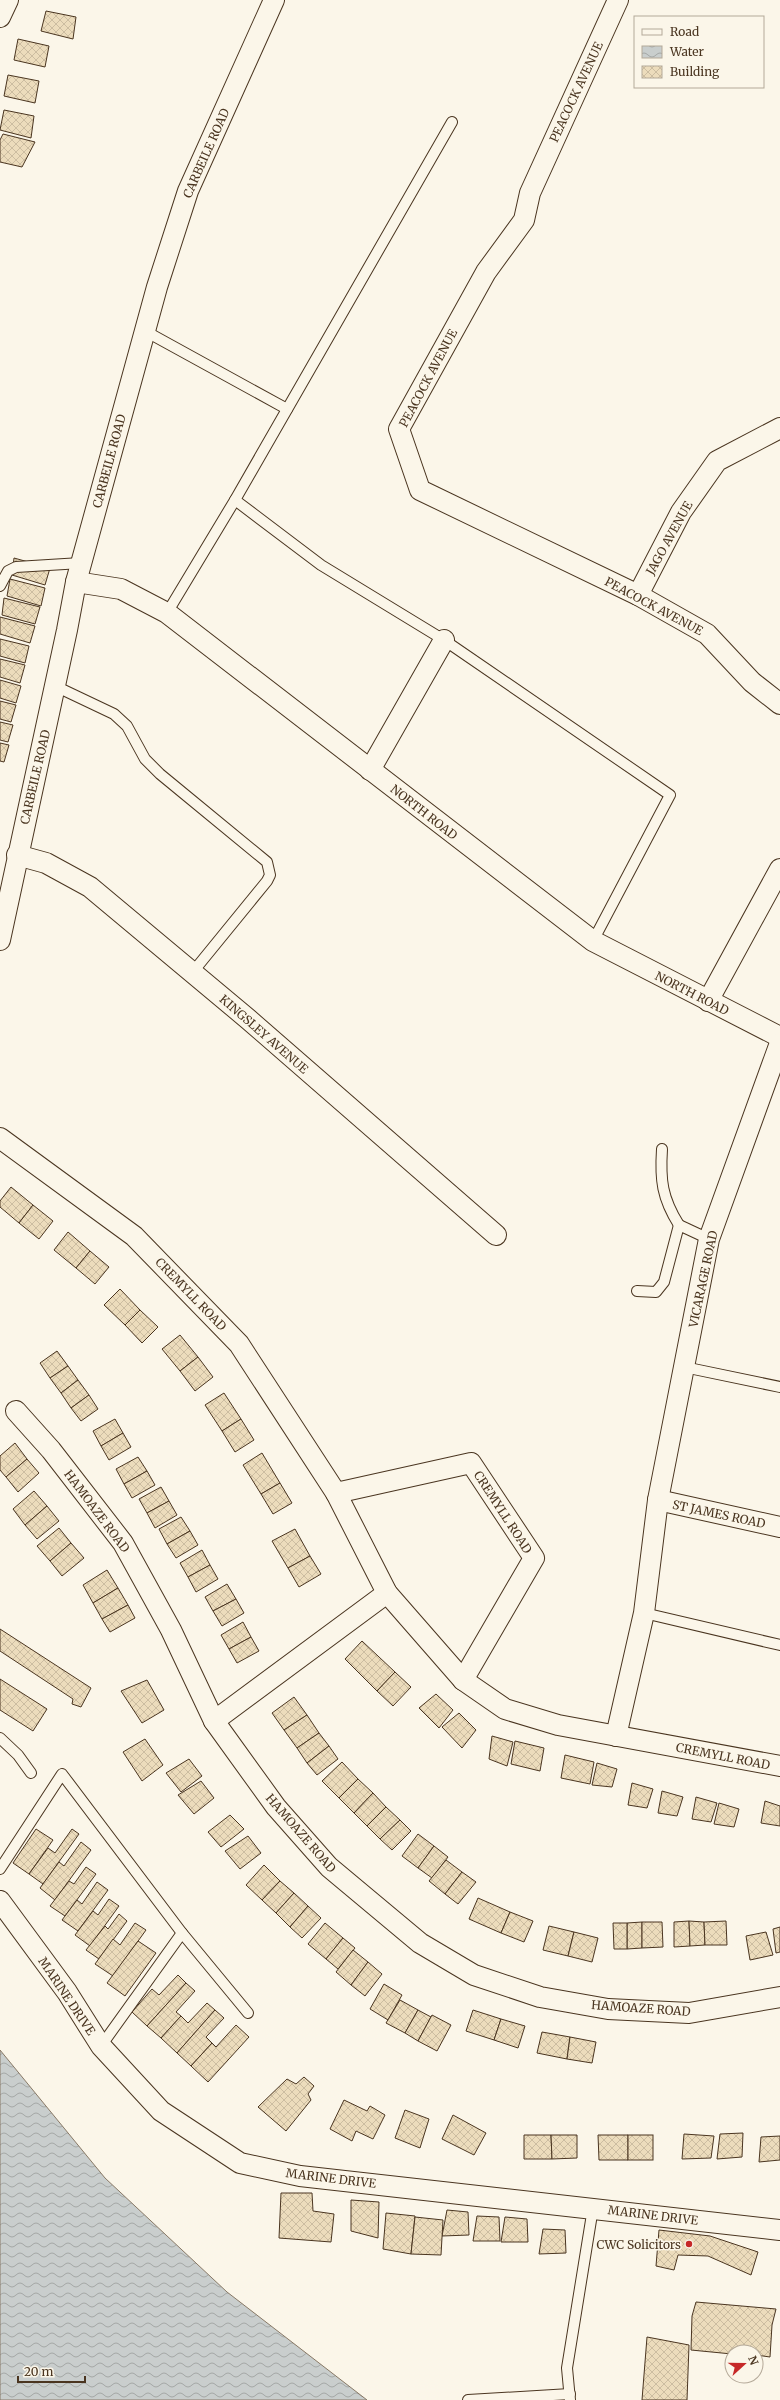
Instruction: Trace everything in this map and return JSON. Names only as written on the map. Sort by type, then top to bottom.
[{"type":"street","points":[[0,17],[8,0]]},
{"type":"street","name":"CARBEILE ROAD","points":[[0,940],[78,573],[156,287],[188,191],[274,0]]},
{"type":"street","name":"PEACOCK AVENUE","points":[[618,0],[530,193],[524,220],[486,272],[399,429],[420,490],[638,595],[707,634],[752,682],[780,704]]},
{"type":"street","name":"JAGO AVENUE","points":[[638,595],[681,512],[717,461],[780,428]]},
{"type":"street","name":"NORTH ROAD","points":[[78,573],[121,589],[167,613],[593,941],[708,1002],[780,1037]]},
{"type":"street","points":[[370,770],[444,640]]},
{"type":"street","name":"KINGSLEY AVENUE","points":[[17,855],[46,863],[90,887],[496,1235]]},
{"type":"street","points":[[708,1002],[780,869]]},
{"type":"street","name":"VICARAGE ROAD","points":[[616,1736],[644,1613],[658,1500],[710,1239],[780,1043]]},
{"type":"street","name":"CREMYLL ROAD","points":[[0,1138],[134,1236],[239,1344],[336,1493],[388,1592],[463,1680],[505,1709],[558,1725],[780,1766]]},
{"type":"street","name":"HAMOAZE ROAD","points":[[16,1411],[51,1450],[123,1543],[170,1630],[214,1721],[276,1807],[329,1867],[420,1943],[474,1975],[540,1996],[608,2009],[690,2013],[780,1997]]},
{"type":"street","name":"CREMYLL ROAD","points":[[336,1493],[471,1463],[534,1558],[463,1680]]},
{"type":"street","name":"ST JAMES ROAD","points":[[658,1500],[780,1527]]},
{"type":"street","points":[[214,1721],[388,1592]]},
{"type":"street","name":"MARINE DRIVE","points":[[0,1901],[67,1992],[101,2046],[161,2111],[240,2163],[300,2176],[780,2230]]},
{"type":"lane","points":[[167,613],[235,500],[452,122]]},
{"type":"lane","points":[[145,331],[287,409]]},
{"type":"lane","points":[[235,500],[322,565],[444,640],[670,795],[593,941]]},
{"type":"lane","points":[[0,586],[8,571],[16,568],[78,573]]},
{"type":"lane","points":[[55,686],[114,714],[127,726],[146,759],[160,774],[267,862],[270,875],[266,881],[192,973]]},
{"type":"lane","points":[[662,1149],[660,1172],[662,1190],[671,1212],[679,1224],[710,1239]]},
{"type":"lane","points":[[637,1291],[656,1292],[664,1282],[679,1224]]},
{"type":"lane","points":[[684,1367],[780,1388]]},
{"type":"lane","points":[[644,1613],[780,1645]]},
{"type":"lane","points":[[0,1738],[18,1754],[31,1773]]},
{"type":"lane","points":[[0,1869],[62,1774],[182,1933],[248,2013]]},
{"type":"lane","points":[[101,2046],[182,1933]]},
{"type":"lane","points":[[468,2400],[570,2397],[567,2368],[593,2208]]},
{"type":"water","points":[[0,2050],[105,2178],[227,2292],[367,2400],[0,2400]]},
{"type":"building","points":[[46,11],[76,17],[73,39],[41,31]]},
{"type":"building","points":[[18,39],[49,46],[45,67],[14,60]]},
{"type":"building","points":[[8,75],[39,81],[35,103],[4,96]]},
{"type":"building","points":[[4,110],[34,116],[31,138],[0,130]]},
{"type":"building","points":[[3,134],[35,142],[22,167],[0,162],[0,140]]},
{"type":"building","points":[[14,558],[50,568],[45,585],[12,575]]},
{"type":"building","points":[[10,579],[45,588],[41,606],[7,596]]},
{"type":"building","points":[[4,598],[40,607],[35,624],[2,615]]},
{"type":"building","points":[[0,617],[35,626],[30,643],[0,634]]},
{"type":"building","points":[[0,639],[29,646],[25,663],[0,656]]},
{"type":"building","points":[[0,659],[25,665],[20,683],[0,677]]},
{"type":"building","points":[[0,680],[21,686],[16,703],[0,698]]},
{"type":"building","points":[[0,701],[16,705],[11,722],[0,719]]},
{"type":"building","points":[[0,722],[13,725],[8,742],[0,740]]},
{"type":"building","points":[[0,743],[9,745],[4,762],[0,761]]},
{"type":"building","points":[[11,1187],[33,1205],[19,1223],[0,1207],[0,1201]]},
{"type":"building","points":[[33,1205],[53,1221],[39,1239],[19,1223]]},
{"type":"building","points":[[68,1232],[90,1251],[76,1268],[54,1250]]},
{"type":"building","points":[[90,1251],[109,1267],[95,1284],[76,1268]]},
{"type":"building","points":[[120,1289],[140,1310],[125,1325],[104,1305]]},
{"type":"building","points":[[140,1310],[158,1327],[142,1343],[125,1325]]},
{"type":"building","points":[[180,1335],[198,1357],[180,1371],[162,1349]]},
{"type":"building","points":[[57,1351],[68,1366],[50,1378],[40,1363]]},
{"type":"building","points":[[198,1357],[213,1377],[195,1391],[180,1371]]},
{"type":"building","points":[[68,1366],[78,1380],[61,1393],[50,1378]]},
{"type":"building","points":[[78,1380],[89,1395],[71,1408],[61,1393]]},
{"type":"building","points":[[224,1393],[241,1419],[222,1431],[205,1405]]},
{"type":"building","points":[[89,1395],[98,1409],[81,1421],[71,1408]]},
{"type":"building","points":[[115,1419],[123,1433],[101,1446],[93,1431]]},
{"type":"building","points":[[241,1419],[254,1440],[235,1452],[222,1431]]},
{"type":"building","points":[[123,1433],[131,1447],[109,1460],[101,1446]]},
{"type":"building","points":[[15,1443],[27,1459],[6,1477],[0,1470],[0,1456]]},
{"type":"building","points":[[262,1453],[280,1483],[261,1494],[243,1465]]},
{"type":"building","points":[[138,1457],[147,1471],[124,1484],[116,1469]]},
{"type":"building","points":[[27,1459],[39,1473],[18,1492],[6,1477]]},
{"type":"building","points":[[147,1471],[155,1485],[132,1498],[124,1484]]},
{"type":"building","points":[[280,1483],[292,1503],[273,1514],[261,1494]]},
{"type":"building","points":[[161,1487],[169,1501],[147,1513],[139,1499]]},
{"type":"building","points":[[34,1491],[47,1506],[25,1525],[13,1509]]},
{"type":"building","points":[[169,1501],[177,1515],[155,1528],[147,1513]]},
{"type":"building","points":[[47,1506],[59,1521],[37,1539],[25,1525]]},
{"type":"building","points":[[181,1517],[190,1531],[167,1544],[159,1529]]},
{"type":"building","points":[[59,1528],[71,1543],[50,1561],[37,1546]]},
{"type":"building","points":[[295,1529],[310,1556],[288,1568],[272,1541]]},
{"type":"building","points":[[190,1531],[198,1545],[176,1558],[167,1544]]},
{"type":"building","points":[[71,1543],[84,1558],[62,1576],[50,1561]]},
{"type":"building","points":[[202,1550],[210,1565],[188,1577],[180,1563]]},
{"type":"building","points":[[310,1556],[321,1574],[299,1587],[288,1568]]},
{"type":"building","points":[[210,1565],[218,1579],[196,1592],[188,1577]]},
{"type":"building","points":[[107,1570],[118,1588],[93,1603],[83,1585]]},
{"type":"building","points":[[227,1584],[236,1599],[213,1611],[205,1597]]},
{"type":"building","points":[[118,1588],[128,1605],[102,1619],[93,1603]]},
{"type":"building","points":[[236,1599],[244,1613],[222,1626],[213,1611]]},
{"type":"building","points":[[128,1605],[135,1618],[110,1632],[102,1619]]},
{"type":"building","points":[[243,1622],[251,1637],[229,1649],[221,1635]]},
{"type":"building","points":[[0,1629],[91,1688],[81,1707],[72,1704],[73,1699],[0,1651]]},
{"type":"building","points":[[251,1637],[259,1651],[237,1663],[229,1649]]},
{"type":"building","points":[[362,1641],[395,1672],[377,1691],[345,1659]]},
{"type":"building","points":[[395,1672],[411,1687],[393,1706],[377,1691]]},
{"type":"building","points":[[0,1679],[47,1709],[33,1731],[0,1710]]},
{"type":"building","points":[[147,1680],[164,1710],[142,1723],[121,1691]]},
{"type":"building","points":[[436,1694],[453,1710],[439,1728],[419,1708]]},
{"type":"building","points":[[294,1697],[307,1715],[284,1730],[272,1713]]},
{"type":"building","points":[[459,1713],[476,1730],[462,1748],[442,1727]]},
{"type":"building","points":[[307,1715],[319,1733],[297,1748],[284,1730]]},
{"type":"building","points":[[319,1733],[329,1746],[307,1763],[297,1748]]},
{"type":"building","points":[[492,1736],[513,1742],[507,1766],[489,1759]]},
{"type":"building","points":[[145,1739],[163,1765],[142,1781],[123,1752]]},
{"type":"building","points":[[515,1741],[544,1748],[540,1771],[511,1764]]},
{"type":"building","points":[[329,1746],[338,1759],[317,1775],[307,1763]]},
{"type":"building","points":[[565,1755],[594,1762],[590,1784],[561,1778]]},
{"type":"building","points":[[189,1759],[202,1776],[181,1792],[166,1773]]},
{"type":"building","points":[[342,1762],[358,1779],[339,1798],[322,1781]]},
{"type":"building","points":[[597,1763],[617,1769],[612,1787],[592,1785]]},
{"type":"building","points":[[358,1779],[373,1793],[354,1813],[339,1798]]},
{"type":"building","points":[[201,1781],[214,1798],[194,1814],[178,1795]]},
{"type":"building","points":[[632,1783],[653,1789],[647,1808],[628,1805]]},
{"type":"building","points":[[662,1791],[683,1797],[677,1816],[658,1813]]},
{"type":"building","points":[[373,1793],[386,1807],[367,1826],[354,1813]]},
{"type":"building","points":[[696,1797],[717,1803],[711,1822],[692,1819]]},
{"type":"building","points":[[765,1801],[780,1806],[780,1826],[761,1823]]},
{"type":"building","points":[[719,1803],[739,1809],[734,1827],[714,1824]]},
{"type":"building","points":[[386,1807],[400,1820],[380,1839],[367,1826]]},
{"type":"building","points":[[230,1815],[244,1829],[221,1847],[208,1832]]},
{"type":"building","points":[[400,1820],[411,1831],[392,1850],[380,1839]]},
{"type":"building","points":[[36,1829],[53,1840],[29,1874],[13,1863]]},
{"type":"building","points":[[72,1829],[79,1834],[43,1884],[29,1874],[48,1848],[55,1853]]},
{"type":"building","points":[[418,1834],[434,1846],[418,1868],[402,1856]]},
{"type":"building","points":[[248,1836],[261,1853],[240,1869],[225,1851]]},
{"type":"building","points":[[81,1842],[91,1850],[55,1900],[40,1888],[59,1862],[64,1866]]},
{"type":"building","points":[[434,1846],[448,1857],[432,1878],[418,1868]]},
{"type":"building","points":[[446,1860],[462,1872],[445,1894],[429,1881]]},
{"type":"building","points":[[264,1865],[280,1881],[262,1900],[246,1885]]},
{"type":"building","points":[[86,1867],[96,1874],[65,1916],[50,1906],[69,1881],[74,1884]]},
{"type":"building","points":[[462,1872],[476,1882],[458,1904],[445,1894]]},
{"type":"building","points":[[280,1881],[294,1893],[276,1913],[262,1900]]},
{"type":"building","points":[[97,1882],[108,1890],[78,1931],[62,1920],[77,1900],[82,1904]]},
{"type":"building","points":[[294,1893],[308,1906],[290,1927],[276,1913]]},
{"type":"building","points":[[478,1898],[510,1912],[501,1933],[469,1919]]},
{"type":"building","points":[[109,1899],[119,1906],[90,1946],[75,1935],[93,1911],[98,1915]]},
{"type":"building","points":[[308,1906],[321,1918],[302,1938],[290,1927]]},
{"type":"building","points":[[510,1912],[533,1921],[524,1942],[501,1933]]},
{"type":"building","points":[[119,1914],[127,1921],[99,1959],[86,1950],[105,1926],[108,1929]]},
{"type":"building","points":[[689,1921],[690,1946],[674,1947],[674,1922]]},
{"type":"building","points":[[689,1921],[704,1922],[705,1945],[690,1946]]},
{"type":"building","points":[[726,1921],[727,1945],[705,1945],[704,1922]]},
{"type":"building","points":[[642,1922],[642,1948],[627,1949],[627,1923]]},
{"type":"building","points":[[642,1922],[662,1922],[663,1947],[642,1948]]},
{"type":"building","points":[[135,1923],[146,1930],[113,1976],[95,1964],[113,1939],[120,1945]]},
{"type":"building","points":[[325,1923],[343,1938],[326,1959],[308,1944]]},
{"type":"building","points":[[613,1923],[627,1923],[627,1949],[614,1949]]},
{"type":"building","points":[[549,1926],[574,1932],[568,1956],[543,1950]]},
{"type":"building","points":[[780,1927],[780,1952],[776,1953],[773,1929]]},
{"type":"building","points":[[574,1932],[598,1938],[592,1962],[568,1956]]},
{"type":"building","points":[[766,1932],[773,1955],[750,1960],[746,1936]]},
{"type":"building","points":[[343,1938],[355,1948],[338,1969],[326,1959]]},
{"type":"building","points":[[138,1941],[156,1953],[125,1996],[107,1983]]},
{"type":"building","points":[[353,1950],[368,1962],[351,1985],[336,1972]]},
{"type":"building","points":[[368,1962],[382,1974],[365,1996],[351,1985]]},
{"type":"building","points":[[178,1975],[186,1983],[147,2026],[132,2012],[152,1989],[159,1995]]},
{"type":"building","points":[[186,1983],[195,1991],[176,2012],[181,2016],[161,2038],[147,2026]]},
{"type":"building","points":[[384,1984],[402,1995],[388,2020],[370,2009]]},
{"type":"building","points":[[400,2000],[418,2010],[405,2033],[386,2023]]},
{"type":"building","points":[[207,2003],[215,2010],[177,2053],[161,2038],[181,2016],[188,2023]]},
{"type":"building","points":[[215,2010],[224,2018],[206,2037],[212,2043],[191,2066],[177,2053]]},
{"type":"building","points":[[418,2010],[431,2017],[418,2041],[405,2033]]},
{"type":"building","points":[[473,2010],[501,2019],[494,2040],[466,2031]]},
{"type":"building","points":[[432,2015],[451,2025],[437,2051],[418,2041]]},
{"type":"building","points":[[501,2019],[525,2026],[518,2048],[494,2040]]},
{"type":"building","points":[[236,2025],[249,2037],[208,2082],[191,2066],[212,2043],[216,2047]]},
{"type":"building","points":[[542,2032],[570,2037],[567,2059],[537,2053]]},
{"type":"building","points":[[570,2037],[596,2042],[592,2063],[567,2059]]},
{"type":"building","points":[[304,2077],[314,2086],[308,2094],[311,2100],[286,2131],[258,2107],[287,2079],[296,2084]]},
{"type":"building","points":[[344,2100],[367,2111],[370,2106],[385,2115],[373,2139],[356,2131],[352,2141],[330,2129]]},
{"type":"building","points":[[405,2110],[429,2119],[420,2148],[395,2138]]},
{"type":"building","points":[[453,2115],[486,2133],[474,2155],[442,2139]]},
{"type":"building","points":[[743,2133],[742,2157],[717,2159],[720,2134]]},
{"type":"building","points":[[684,2134],[714,2136],[711,2158],[682,2159]]},
{"type":"building","points":[[524,2135],[551,2135],[552,2159],[524,2159]]},
{"type":"building","points":[[551,2135],[577,2135],[577,2158],[552,2159]]},
{"type":"building","points":[[598,2135],[628,2135],[628,2160],[599,2160]]},
{"type":"building","points":[[628,2135],[653,2135],[653,2160],[628,2160]]},
{"type":"building","points":[[780,2136],[780,2160],[759,2162],[761,2137]]},
{"type":"building","points":[[281,2193],[312,2193],[313,2211],[334,2214],[331,2242],[279,2238]]},
{"type":"building","points":[[351,2200],[379,2202],[378,2238],[351,2231]]},
{"type":"building","points":[[447,2210],[468,2212],[469,2235],[442,2236]]},
{"type":"building","points":[[386,2213],[415,2216],[411,2254],[383,2249]]},
{"type":"building","points":[[477,2216],[499,2217],[500,2241],[473,2241]]},
{"type":"building","points":[[415,2217],[443,2220],[441,2255],[411,2254]]},
{"type":"building","points":[[505,2217],[527,2219],[528,2242],[501,2242]]},
{"type":"building","points":[[543,2229],[565,2230],[566,2253],[539,2254]]},
{"type":"building","points":[[659,2230],[710,2236],[758,2252],[751,2275],[708,2256],[678,2255],[674,2270],[656,2266]]},
{"type":"building","points":[[696,2302],[776,2309],[772,2325],[770,2357],[764,2356],[764,2344],[724,2344],[724,2353],[691,2350],[692,2316]]},
{"type":"building","points":[[647,2337],[689,2345],[687,2400],[642,2400]]},
{"type":"place","name":"CWC Solicitors","points":[[689,2244]]}]
